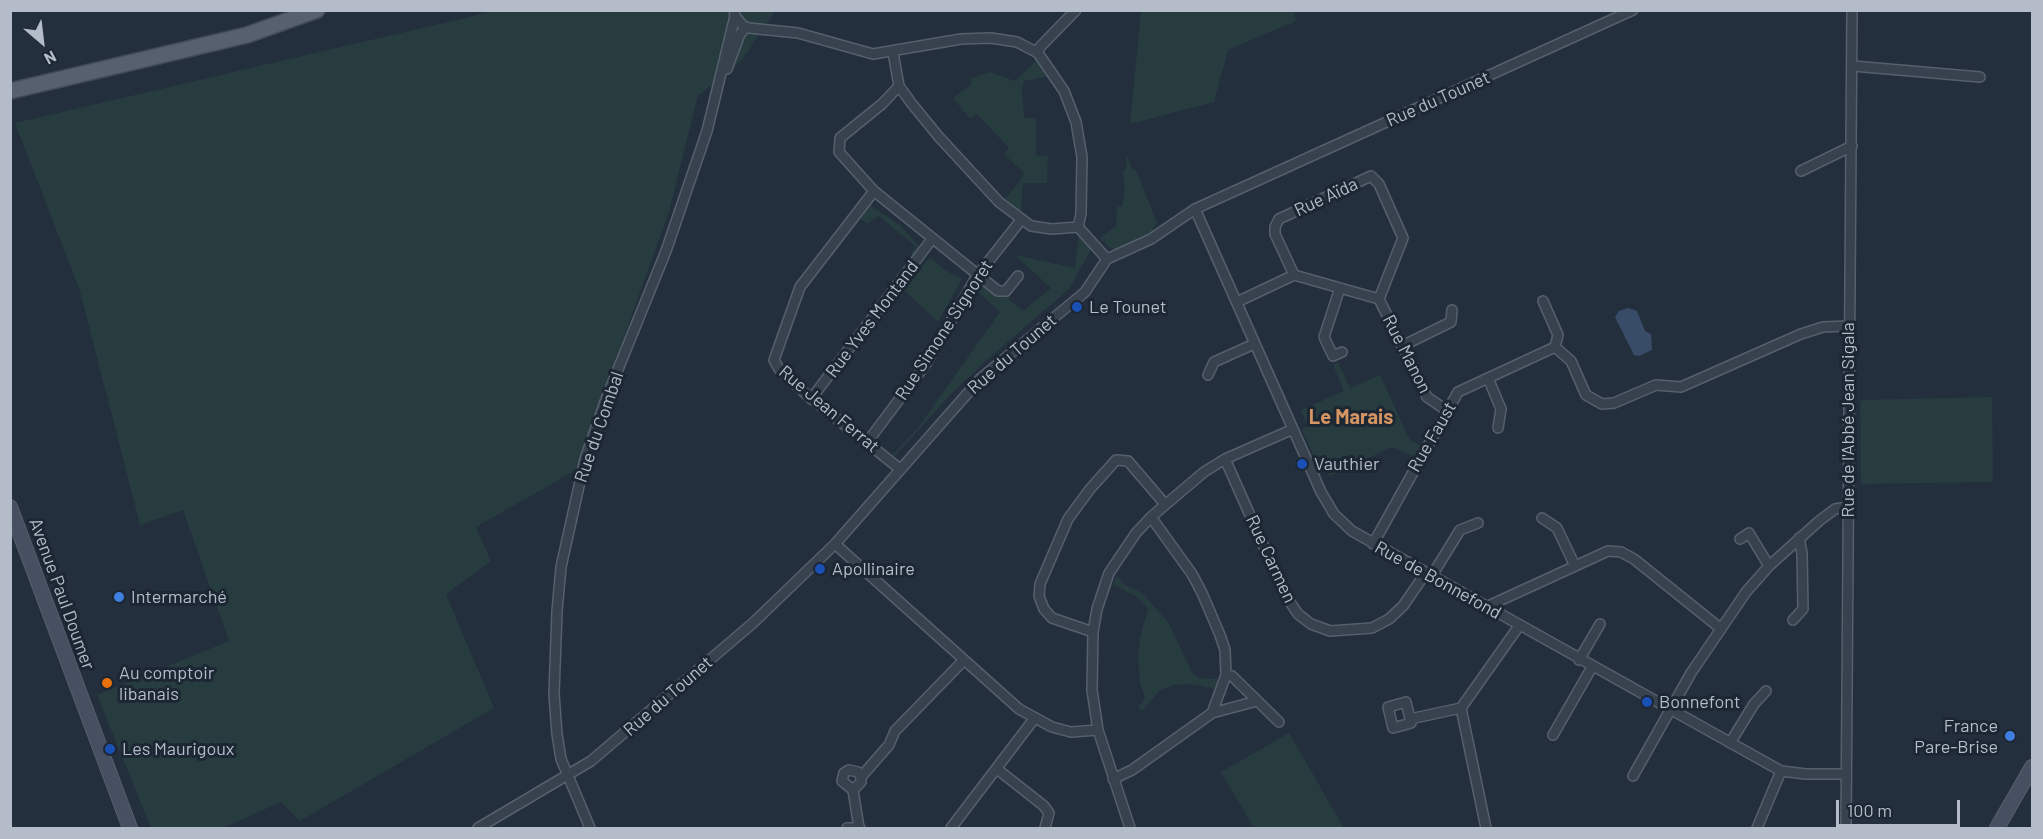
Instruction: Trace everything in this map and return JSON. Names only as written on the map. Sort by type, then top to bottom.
[{"type":"main road","points":[[10,91],[247,35],[317,10]]},
{"type":"main road","name":"Avenue Paul Doumer","points":[[10,507],[130,828]]},
{"type":"main road","points":[[1996,828],[2032,766]]},
{"type":"street","points":[[1038,53],[1040,46],[1076,10]]},
{"type":"street","name":"Rue du Tounet","points":[[478,828],[591,761],[654,710],[803,578],[981,378],[1084,292],[1107,259],[1151,239],[1195,209],[1633,10]]},
{"type":"street","name":"Rue de l'Abbé Jean Sigala","points":[[1846,828],[1852,10]]},
{"type":"street","points":[[735,13],[746,27],[798,33],[873,54],[961,39],[991,38],[1017,42],[1038,53],[1064,91],[1076,122],[1082,157],[1081,214],[1078,226]]},
{"type":"street","name":"Rue du Combal","points":[[718,91],[735,13]]},
{"type":"street","name":"Rue du Combal","points":[[590,828],[568,776],[557,734],[554,694],[558,600],[573,506],[585,459],[606,399],[666,251],[718,91],[740,34],[746,27]]},
{"type":"street","points":[[892,52],[899,86],[939,137],[999,202],[1031,226],[1052,229],[1078,226]]},
{"type":"street","points":[[1853,66],[1980,77]]},
{"type":"street","points":[[899,86],[882,104],[840,138],[838,146],[843,159],[874,191],[977,276],[1002,293],[1018,276]]},
{"type":"street","points":[[1801,171],[1852,146]]},
{"type":"street","name":"Rue Aïda","points":[[1294,274],[1275,234],[1275,227],[1279,219],[1371,176],[1379,184],[1403,238],[1379,299]]},
{"type":"street","name":"Rue Jean Ferrat","points":[[874,191],[800,287],[774,354],[775,365],[811,399],[868,441],[900,469]]},
{"type":"street","name":"Rue de Bonnefond","points":[[1195,209],[1292,430],[1334,514],[1373,544],[1781,771],[1806,774],[1846,774]]},
{"type":"street","name":"Rue Simone Signoret","points":[[868,441],[926,364],[977,276],[1021,220]]},
{"type":"street","points":[[1078,226],[1107,259]]},
{"type":"street","name":"Rue Yves Montand","points":[[811,399],[932,239]]},
{"type":"street","points":[[1237,302],[1294,274]]},
{"type":"street","name":"Rue Manon","points":[[1294,274],[1379,299],[1427,397],[1446,411]]},
{"type":"street","points":[[1340,288],[1324,337],[1333,356],[1342,352]]},
{"type":"street","points":[[1543,301],[1558,335],[1555,347],[1571,361],[1586,395],[1602,404],[1614,403],[1656,385],[1681,387],[1801,334],[1823,327],[1848,326]]},
{"type":"street","points":[[1402,345],[1451,322],[1452,310]]},
{"type":"street","points":[[1208,375],[1214,362],[1254,344]]},
{"type":"street","name":"Rue Faust","points":[[1373,544],[1458,392],[1555,347]]},
{"type":"street","points":[[1488,378],[1501,409],[1498,428]]},
{"type":"street","points":[[1130,828],[1098,730],[1092,690],[1093,632],[1109,573],[1136,533],[1164,503],[1225,459],[1292,430]]},
{"type":"street","name":"Rue Carmen","points":[[1225,459],[1286,596],[1298,614],[1311,624],[1330,632],[1372,628],[1389,619],[1403,606],[1460,531],[1478,523]]},
{"type":"street","points":[[1093,632],[1052,618],[1044,609],[1039,596],[1040,584],[1068,519],[1090,489],[1116,460],[1128,460],[1164,503]]},
{"type":"street","points":[[1633,776],[1669,710],[1720,628],[1769,566],[1835,509],[1848,507]]},
{"type":"street","points":[[1151,517],[1203,593],[1225,650],[1226,675],[1212,713]]},
{"type":"street","points":[[1542,518],[1557,528],[1575,566]]},
{"type":"street","points":[[1740,538],[1749,533],[1769,566]]},
{"type":"street","points":[[1793,620],[1803,609],[1802,553],[1799,538]]},
{"type":"street","points":[[835,544],[964,660],[1034,719],[1071,732],[1098,730]]},
{"type":"street","points":[[1486,607],[1608,551],[1621,552],[1634,559],[1720,628]]},
{"type":"street","points":[[1579,660],[1600,624]]},
{"type":"street","points":[[1410,719],[1461,708],[1519,626]]},
{"type":"street","points":[[853,789],[889,745],[895,731],[964,660]]},
{"type":"street","points":[[1553,735],[1592,667]]},
{"type":"street","points":[[1226,675],[1232,676],[1279,722]]},
{"type":"street","points":[[1730,743],[1754,704],[1766,691]]},
{"type":"street","points":[[1113,779],[1132,770],[1212,713],[1257,701]]},
{"type":"street","points":[[1461,708],[1486,828]]},
{"type":"street","points":[[951,828],[1034,719]]},
{"type":"street","points":[[847,828],[860,828],[853,789],[842,781],[844,773],[853,769],[861,777]]},
{"type":"street","points":[[997,769],[1044,806],[1048,813],[1045,828]]},
{"type":"street","points":[[1757,828],[1781,771]]},
{"type":"green space","points":[[495,11],[775,11],[742,60],[698,96],[669,212],[576,470],[476,527],[491,561],[446,594],[494,708],[300,821],[281,802],[223,828],[151,828],[97,695],[229,641],[183,510],[140,525],[80,291],[15,123]]},
{"type":"green space","points":[[1141,11],[1294,11],[1296,21],[1228,50],[1214,102],[1130,124]]},
{"type":"green space","points":[[1036,61],[1049,76],[1024,81],[1022,90],[1024,118],[1036,118],[1036,155],[1048,156],[1047,183],[1023,183],[1021,214],[1005,198],[1018,184],[1024,173],[1004,154],[1009,148],[977,114],[970,119],[953,98],[972,83],[971,78],[990,72],[1015,81]]},
{"type":"green space","points":[[1127,155],[1133,171],[1136,170],[1157,223],[1153,230],[1157,231],[1120,250],[1110,248],[1100,238],[1116,226],[1117,207],[1122,206],[1125,188],[1123,171],[1126,170]]},
{"type":"green space","points":[[867,203],[901,226],[921,249],[913,256],[911,253],[916,247],[879,216],[867,224],[857,216]]},
{"type":"green space","points":[[1079,233],[1092,248],[1069,289],[988,359],[951,394],[894,457],[891,456],[917,429],[1000,312],[974,288],[978,281],[997,295],[1012,293],[1008,299],[1023,311],[1051,288],[1015,255],[1075,268]]},
{"type":"green space","points":[[930,257],[945,270],[962,279],[938,322],[904,290]]},
{"type":"green space","points":[[1338,362],[1350,388],[1380,375],[1410,440],[1421,446],[1415,457],[1392,447],[1330,476],[1322,458],[1315,460],[1302,429],[1308,426],[1301,410],[1344,391],[1333,365]]},
{"type":"green space","points":[[1992,397],[1993,482],[1861,484],[1860,400]]},
{"type":"green space","points":[[1117,576],[1125,585],[1142,593],[1168,622],[1192,672],[1198,678],[1218,679],[1217,689],[1190,684],[1173,685],[1159,691],[1142,711],[1138,707],[1145,698],[1140,683],[1138,656],[1148,609],[1137,597],[1113,584]]},
{"type":"green space","points":[[1289,733],[1344,828],[1254,828],[1221,772]]},
{"type":"water","points":[[1628,308],[1637,311],[1645,331],[1651,334],[1652,350],[1639,356],[1634,355],[1615,317],[1619,311]]},
{"type":"place","name":"Le Tounet","points":[[1077,307]]},
{"type":"place","name":"Vauthier","points":[[1302,464]]},
{"type":"place","name":"Apollinaire","points":[[820,569]]},
{"type":"place","name":"Intermarché","points":[[119,597]]},
{"type":"place","name":"Au comptoir libanais","points":[[107,683]]},
{"type":"place","name":"Bonnefont","points":[[1647,702]]},
{"type":"place","name":"France Pare-Brise","points":[[2010,736]]},
{"type":"place","name":"Les Maurigoux","points":[[110,749]]},
{"type":"district","name":"Le Marais","points":[[1351,417]]}]
